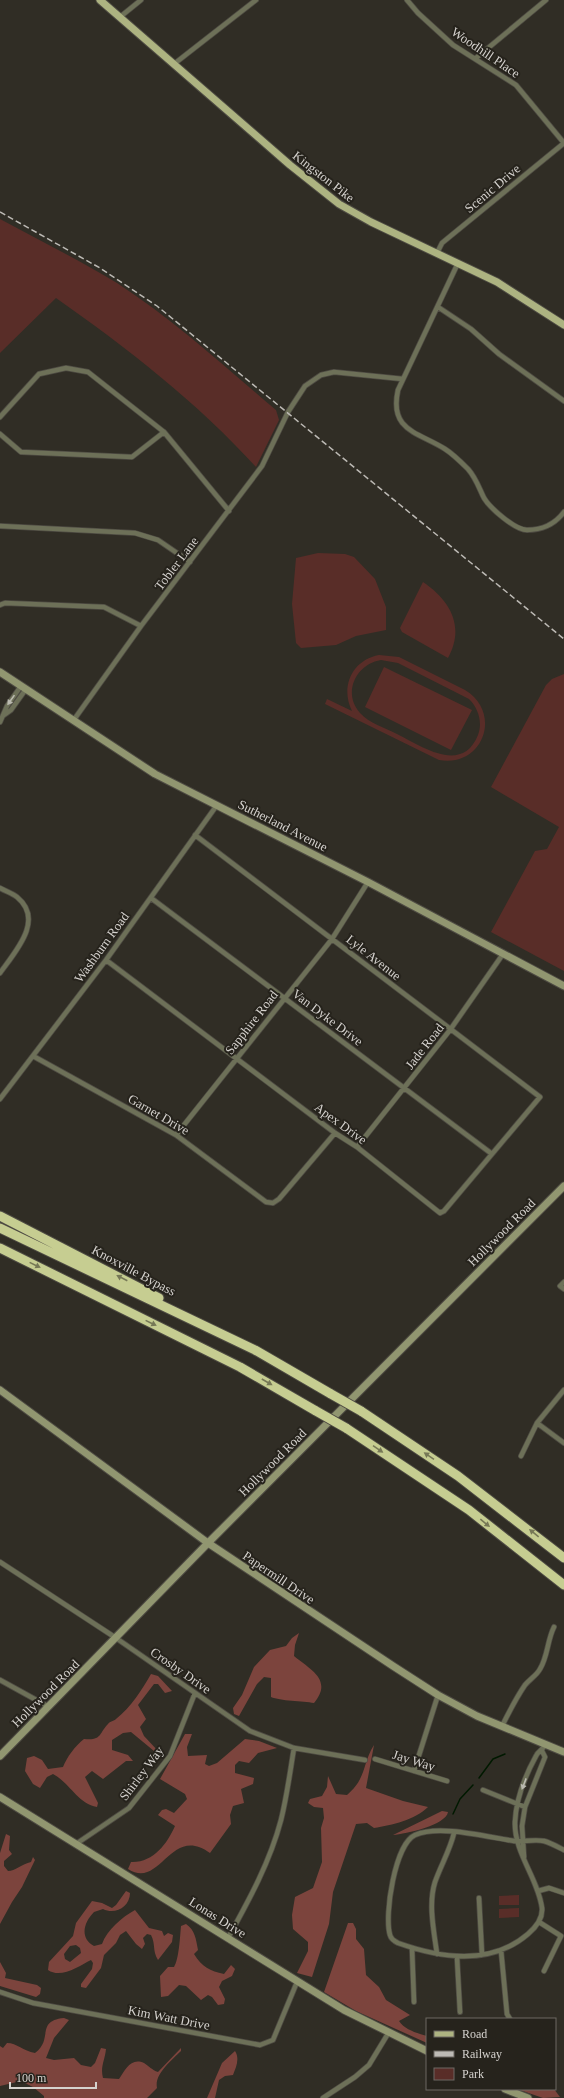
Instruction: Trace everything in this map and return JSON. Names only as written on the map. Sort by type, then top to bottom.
[{"type":"highway","name":"Knoxville Bypass","points":[[0,1216],[128,1281],[255,1350]]},
{"type":"highway","points":[[0,1228],[255,1350],[361,1411],[458,1476],[564,1558]]},
{"type":"highway","points":[[0,1248],[240,1367],[316,1410],[346,1428],[469,1510],[564,1585]]},
{"type":"main road","name":"Kingston Pike","points":[[100,0],[330,197],[353,213],[497,282],[564,325]]},
{"type":"street","points":[[120,17],[141,0]]},
{"type":"street","points":[[174,64],[256,0]]},
{"type":"street","name":"Woodhill Place","points":[[407,0],[431,26],[453,45],[476,58],[516,85],[564,143]]},
{"type":"street","points":[[476,58],[546,0]]},
{"type":"street","name":"Scenic Drive","points":[[437,253],[442,243],[564,143]]},
{"type":"street","points":[[458,263],[403,379],[396,402],[398,414],[404,425],[415,435],[445,449],[465,466],[479,484],[485,498],[495,511],[526,530],[544,528],[560,518],[564,512]]},
{"type":"street","points":[[438,307],[471,329],[499,354],[564,401]]},
{"type":"street","points":[[0,417],[39,374],[66,368],[88,372],[164,432],[229,510]]},
{"type":"street","name":"Tobler Lane","points":[[73,721],[141,626],[262,466],[288,412],[305,386],[321,374],[334,372],[403,379]]},
{"type":"street","points":[[0,434],[21,452],[132,457],[164,432]]},
{"type":"street","points":[[0,526],[135,533],[158,540],[190,562]]},
{"type":"street","points":[[0,605],[6,603],[104,607],[141,626]]},
{"type":"street","name":"Sutherland Avenue","points":[[0,672],[155,774],[368,882],[564,986]]},
{"type":"street","points":[[0,722],[4,716],[7,706],[24,687]]},
{"type":"street","name":"Washburn Road","points":[[0,1099],[106,960],[217,805]]},
{"type":"street","name":"Lyle Avenue","points":[[195,835],[540,1097]]},
{"type":"street","name":"Sapphire Road","points":[[176,1135],[332,939],[368,882]]},
{"type":"street","points":[[0,888],[17,897],[25,908],[29,921],[27,931],[20,946],[0,973]]},
{"type":"street","name":"Van Dyke Drive","points":[[151,898],[492,1154]]},
{"type":"street","name":"Jade Road","points":[[357,1147],[450,1030],[503,954]]},
{"type":"street","name":"Apex Drive","points":[[106,960],[335,1133],[357,1147],[440,1213],[444,1211],[540,1097]]},
{"type":"street","name":"Garnet Drive","points":[[33,1056],[176,1135],[266,1202],[273,1203],[279,1199],[335,1133]]},
{"type":"street","name":"Hollywood Road","points":[[0,1756],[208,1543],[564,1186]]},
{"type":"street","points":[[564,1282],[560,1286],[564,1289]]},
{"type":"street","name":"Papermill Drive","points":[[0,1390],[208,1543],[438,1695],[477,1716],[502,1726],[544,1748],[564,1751]]},
{"type":"street","points":[[521,1456],[537,1423],[564,1390]]},
{"type":"street","points":[[537,1423],[564,1443]]},
{"type":"street","name":"Crosby Drive","points":[[0,1562],[116,1638],[250,1731],[294,1748],[365,1760]]},
{"type":"street","points":[[502,1726],[512,1706],[526,1684],[540,1670],[546,1658],[549,1638],[554,1627]]},
{"type":"street","points":[[0,1680],[48,1707]]},
{"type":"street","name":"Shirley Way","points":[[76,1844],[129,1808],[170,1756],[195,1693]]},
{"type":"street","points":[[414,1771],[438,1695]]},
{"type":"street","points":[[228,1938],[257,1884],[270,1854],[286,1800],[294,1748]]},
{"type":"street","points":[[544,1748],[537,1754],[523,1783],[517,1804],[515,1824],[516,1841],[538,1891],[542,1909],[539,1922],[522,1939],[510,1947],[482,1955],[457,1957],[436,1954],[412,1948],[392,1940],[390,1934],[388,1903],[391,1884],[404,1848],[414,1835],[432,1830],[516,1841],[524,1840],[545,1842],[564,1850]]},
{"type":"street","points":[[524,1861],[522,1826],[525,1807],[545,1757],[544,1748]]},
{"type":"street","name":"Jay Way","points":[[375,1759],[447,1781]]},
{"type":"street","points":[[483,1790],[525,1807]]},
{"type":"street","name":"Lonas Drive","points":[[0,1797],[344,2010],[426,2050]]},
{"type":"street","points":[[436,1954],[433,1903],[435,1883],[451,1846],[454,1833]]},
{"type":"street","points":[[538,1891],[549,1888],[564,1893]]},
{"type":"street","points":[[479,1898],[482,1955]]},
{"type":"street","points":[[539,1922],[561,1936],[544,1971]]},
{"type":"street","points":[[412,1948],[414,2002]]},
{"type":"street","points":[[501,1950],[507,2014],[509,2018]]},
{"type":"street","points":[[457,1957],[460,2012]]},
{"type":"street","name":"Kim Watt Drive","points":[[0,1992],[33,2003],[260,2045],[273,2040],[297,1982]]},
{"type":"street","points":[[324,2098],[355,2077],[369,2064],[389,2032]]},
{"type":"street","points":[[508,2090],[528,2098]]},
{"type":"green space","points":[[0,219],[88,266],[138,297],[159,312],[276,410],[279,420],[256,467],[186,398],[109,336],[56,298],[0,353]]},
{"type":"green space","points":[[318,553],[345,554],[354,557],[375,579],[386,607],[386,630],[356,636],[336,645],[301,648],[296,643],[292,604],[296,558]]},
{"type":"green space","points":[[423,582],[433,589],[448,606],[455,625],[453,647],[448,658],[402,632],[400,628]]},
{"type":"green space","points":[[379,655],[399,657],[465,690],[477,700],[483,712],[485,724],[483,737],[477,747],[467,756],[454,760],[439,760],[325,704],[327,699],[352,711],[347,693],[348,684],[355,669],[362,662]],"holes":[[[381,660],[398,663],[469,699],[475,707],[480,720],[478,735],[471,747],[462,753],[452,755],[440,754],[377,725],[360,713],[352,697],[354,680],[359,673],[365,667]]]},
{"type":"green space","points":[[384,667],[472,710],[451,750],[365,707]]},
{"type":"green space","points":[[564,674],[564,971],[491,932],[535,851],[547,849],[559,827],[491,787],[546,685],[552,679]]},
{"type":"green space","points":[[519,1895],[519,1905],[499,1905],[499,1896]]},
{"type":"green space","points":[[519,1908],[519,1917],[499,1918],[499,1909]]},
{"type":"shaded area","points":[[299,1633],[295,1645],[294,1656],[313,1671],[321,1682],[319,1695],[314,1703],[271,1697],[271,1678],[264,1677],[257,1684],[239,1716],[234,1714],[233,1708],[242,1695],[254,1667],[270,1650],[286,1646],[292,1638]]},
{"type":"shaded area","points":[[151,1674],[158,1676],[172,1691],[165,1693],[158,1684],[154,1684],[138,1705],[146,1719],[140,1727],[144,1736],[159,1752],[154,1751],[131,1732],[123,1733],[112,1740],[112,1750],[128,1755],[133,1761],[126,1761],[103,1779],[92,1771],[85,1777],[98,1803],[97,1807],[84,1801],[53,1774],[47,1777],[40,1788],[33,1784],[25,1771],[27,1758],[34,1756],[42,1760],[48,1769],[63,1767],[72,1752],[84,1739],[97,1738],[109,1723],[115,1720],[127,1709]]},
{"type":"shaded area","points":[[185,1734],[192,1734],[187,1747],[188,1756],[207,1755],[205,1764],[209,1766],[217,1763],[245,1739],[259,1741],[277,1748],[258,1753],[249,1763],[239,1761],[235,1765],[235,1773],[254,1778],[253,1784],[241,1789],[244,1803],[233,1806],[230,1815],[231,1824],[210,1853],[196,1846],[185,1846],[175,1851],[158,1866],[149,1871],[139,1873],[128,1869],[131,1862],[146,1859],[152,1856],[163,1846],[172,1833],[175,1826],[158,1815],[162,1810],[166,1809],[174,1813],[187,1799],[185,1794],[160,1779]]},
{"type":"shaded area","points":[[374,1745],[366,1788],[403,1801],[428,1807],[423,1812],[410,1819],[388,1825],[374,1828],[367,1823],[356,1824],[333,1892],[329,1924],[312,1977],[297,1973],[308,1951],[308,1942],[293,1929],[292,1915],[295,1897],[313,1888],[322,1862],[321,1828],[324,1818],[323,1808],[314,1807],[308,1803],[310,1799],[322,1796],[327,1787],[328,1776],[336,1794],[347,1795],[358,1783]]},
{"type":"shaded area","points":[[442,1811],[448,1812],[446,1817],[433,1825],[416,1831],[393,1835]]},
{"type":"shaded area","points":[[6,1834],[10,1836],[9,1850],[12,1854],[4,1861],[4,1866],[8,1871],[31,1862],[33,1857],[35,1860],[22,1887],[0,1924],[0,1853]]},
{"type":"shaded area","points":[[126,1891],[130,1893],[125,1906],[112,1911],[103,1909],[94,1912],[88,1920],[85,1930],[86,1939],[89,1943],[94,1946],[102,1944],[107,1934],[116,1924],[135,1910],[149,1928],[162,1931],[164,1936],[168,1933],[173,1935],[172,1942],[158,1960],[151,1935],[147,1934],[143,1938],[145,1944],[142,1949],[126,1931],[120,1935],[116,1943],[104,1955],[101,1968],[86,1988],[81,1987],[81,1984],[92,1969],[93,1963],[91,1960],[70,1971],[59,1973],[48,1970],[49,1962],[73,1936],[76,1923],[92,1901],[102,1903],[112,1908]],"holes":[[[76,1945],[80,1948],[81,1953],[70,1962],[65,1959],[64,1954],[70,1946]]]},
{"type":"shaded area","points":[[348,1923],[353,1923],[356,1929],[356,1939],[364,1949],[366,1975],[379,1987],[386,2000],[410,2015],[399,2021],[404,2027],[426,2036],[426,2043],[356,2011],[324,1992]]},
{"type":"shaded area","points":[[186,1924],[193,1932],[196,1939],[198,1950],[194,1954],[203,1965],[210,1970],[224,1974],[231,1965],[235,1969],[232,1976],[222,1981],[219,1987],[225,1999],[224,2004],[218,2005],[212,1997],[208,1995],[201,2000],[186,1986],[179,1985],[168,1996],[161,1997],[160,1976],[168,1967],[174,1967],[176,1963],[181,1926]]},
{"type":"shaded area","points":[[0,1962],[6,1973],[5,1978],[37,1985],[41,1988],[40,1994],[36,1997],[0,1986]]},
{"type":"shaded area","points":[[64,2018],[69,2020],[54,2038],[46,2058],[54,2060],[74,2058],[81,2065],[91,2067],[95,2063],[101,2048],[106,2049],[102,2067],[103,2078],[119,2079],[129,2065],[135,2062],[144,2063],[158,2072],[181,2048],[181,2051],[161,2073],[158,2078],[157,2088],[147,2098],[44,2098],[44,2096],[33,2087],[21,2081],[0,2086],[0,2046],[3,2048],[7,2043],[11,2043],[27,2051],[35,2053],[41,2048],[47,2027],[50,2023]]},
{"type":"shaded area","points":[[235,2051],[237,2060],[233,2075],[225,2076],[219,2080],[215,2098],[207,2098],[222,2063]]},
{"type":"shaded area","points":[[520,2090],[555,2090],[560,2097],[543,2098]]},
{"type":"waterway","points":[[479,1778],[493,1759],[505,1754]]},
{"type":"waterway","points":[[453,1814],[460,1799],[473,1785]]},
{"type":"railway","points":[[0,212],[100,268],[157,306],[564,639]]}]
